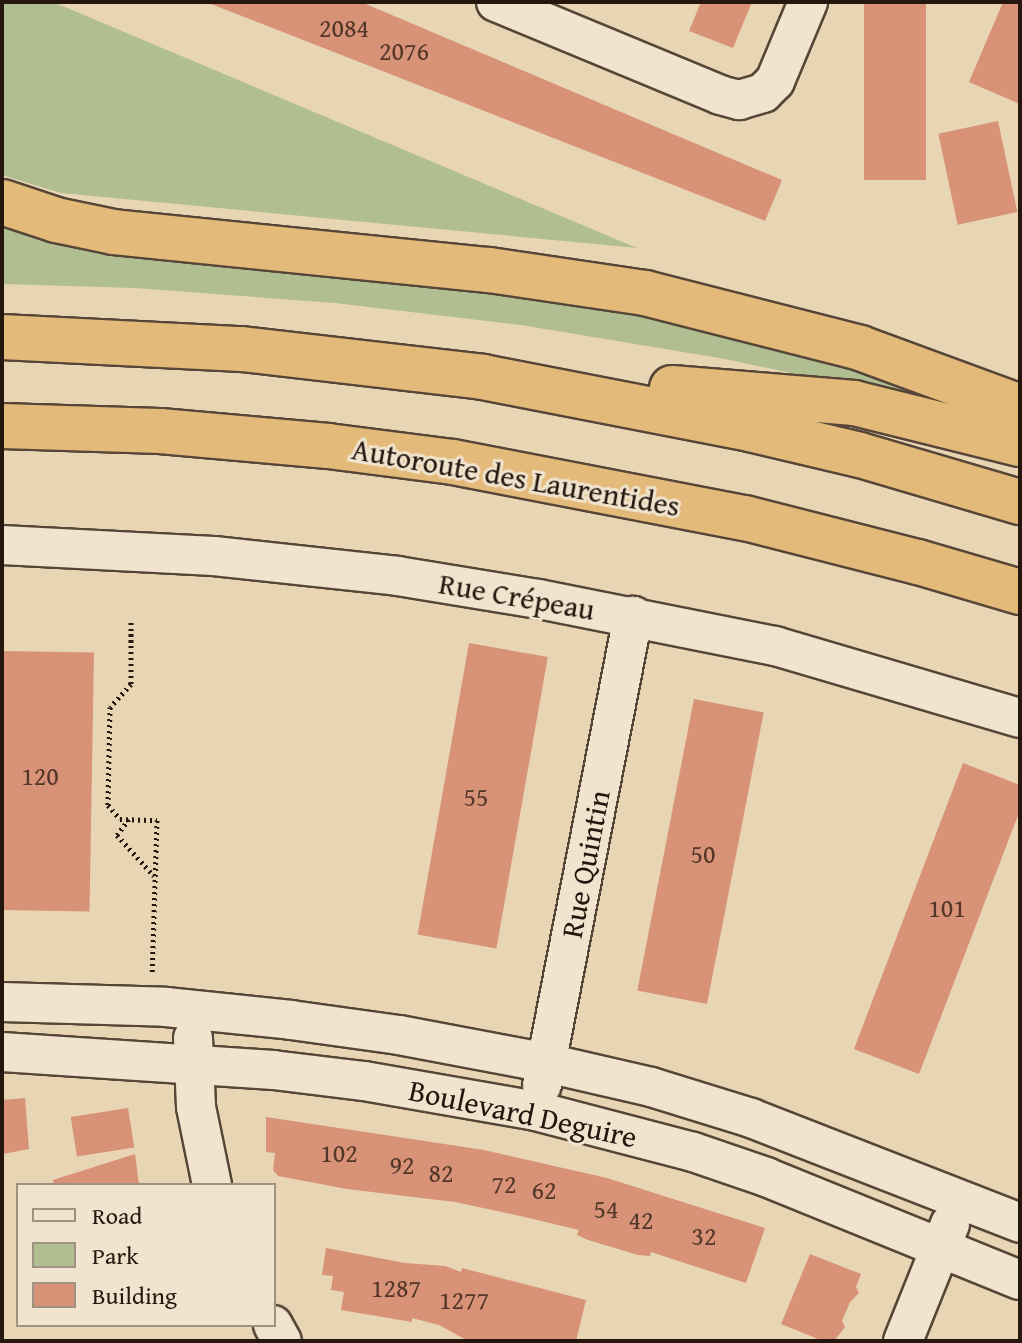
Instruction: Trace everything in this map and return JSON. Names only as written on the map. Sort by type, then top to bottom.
[{"type":"highway","points":[[2,202],[114,232],[515,273],[645,293],[860,348],[1020,407]]},
{"type":"highway","points":[[2,337],[186,345],[854,403],[1020,444]]},
{"type":"highway","points":[[345,359],[483,377],[689,414],[860,455],[1020,502]]},
{"type":"highway","name":"Autoroute des Laurentides","points":[[2,426],[160,431],[262,439],[467,464],[731,515],[918,562],[1020,592]]},
{"type":"street","points":[[496,2],[723,96],[747,99],[760,95],[775,81],[808,2]]},
{"type":"street","name":"Rue Crépeau","points":[[2,545],[214,556],[398,576],[633,616],[775,646],[1020,718]]},
{"type":"street","name":"Rue Quintin","points":[[536,1111],[633,616]]},
{"type":"street","name":"Boulevard Deguire","points":[[2,1002],[194,1012],[399,1035],[547,1063],[651,1087],[751,1118],[1020,1223]]},
{"type":"street","points":[[194,1012],[193,1063],[204,1160],[211,1183]]},
{"type":"street","name":"Boulevard Deguire","points":[[2,1052],[193,1063],[364,1081],[536,1111],[693,1152],[751,1172],[1020,1280]]},
{"type":"street","points":[[903,1341],[960,1199]]},
{"type":"path","points":[[131,622],[131,684],[110,707],[108,805],[120,819],[157,820],[152,979],[137,979]]},
{"type":"path","points":[[129,819],[117,835],[155,877]]},
{"type":"green space","points":[[2,2],[53,2],[637,248],[61,193],[2,175]]},
{"type":"green space","points":[[2,216],[486,278],[924,381],[918,400],[725,359],[521,325],[335,303],[135,288],[2,284]]},
{"type":"building","points":[[206,2],[361,2],[782,180],[765,221]]},
{"type":"building","points":[[701,2],[752,2],[733,48],[689,31]]},
{"type":"building","points":[[864,2],[926,2],[926,180],[864,180]]},
{"type":"building","points":[[1003,2],[1020,2],[1020,104],[969,82]]},
{"type":"building","points":[[998,121],[1017,212],[958,225],[938,134]]},
{"type":"building","points":[[469,643],[548,657],[496,948],[418,935]]},
{"type":"building","points":[[2,651],[94,653],[89,912],[2,910]]},
{"type":"building","points":[[694,699],[764,713],[707,1004],[637,991]]},
{"type":"building","points":[[963,763],[1020,785],[1020,810],[919,1074],[854,1049]]},
{"type":"building","points":[[25,1098],[29,1149],[3,1154],[2,1100]]},
{"type":"building","points":[[128,1108],[134,1148],[77,1157],[71,1117]]},
{"type":"building","points":[[266,1117],[484,1150],[607,1178],[765,1228],[746,1283],[651,1252],[650,1256],[638,1255],[588,1240],[577,1235],[579,1230],[516,1215],[455,1202],[347,1189],[278,1176],[273,1170],[275,1153],[266,1152]]},
{"type":"building","points":[[135,1154],[139,1183],[54,1183],[53,1180]]},
{"type":"building","points":[[326,1248],[405,1263],[445,1266],[461,1272],[462,1268],[586,1300],[576,1341],[468,1341],[439,1325],[412,1318],[412,1322],[341,1310],[344,1292],[331,1290],[333,1276],[322,1275]]},
{"type":"building","points":[[810,1254],[861,1274],[856,1287],[859,1293],[850,1302],[842,1321],[845,1327],[834,1341],[823,1341],[781,1324]]}]
